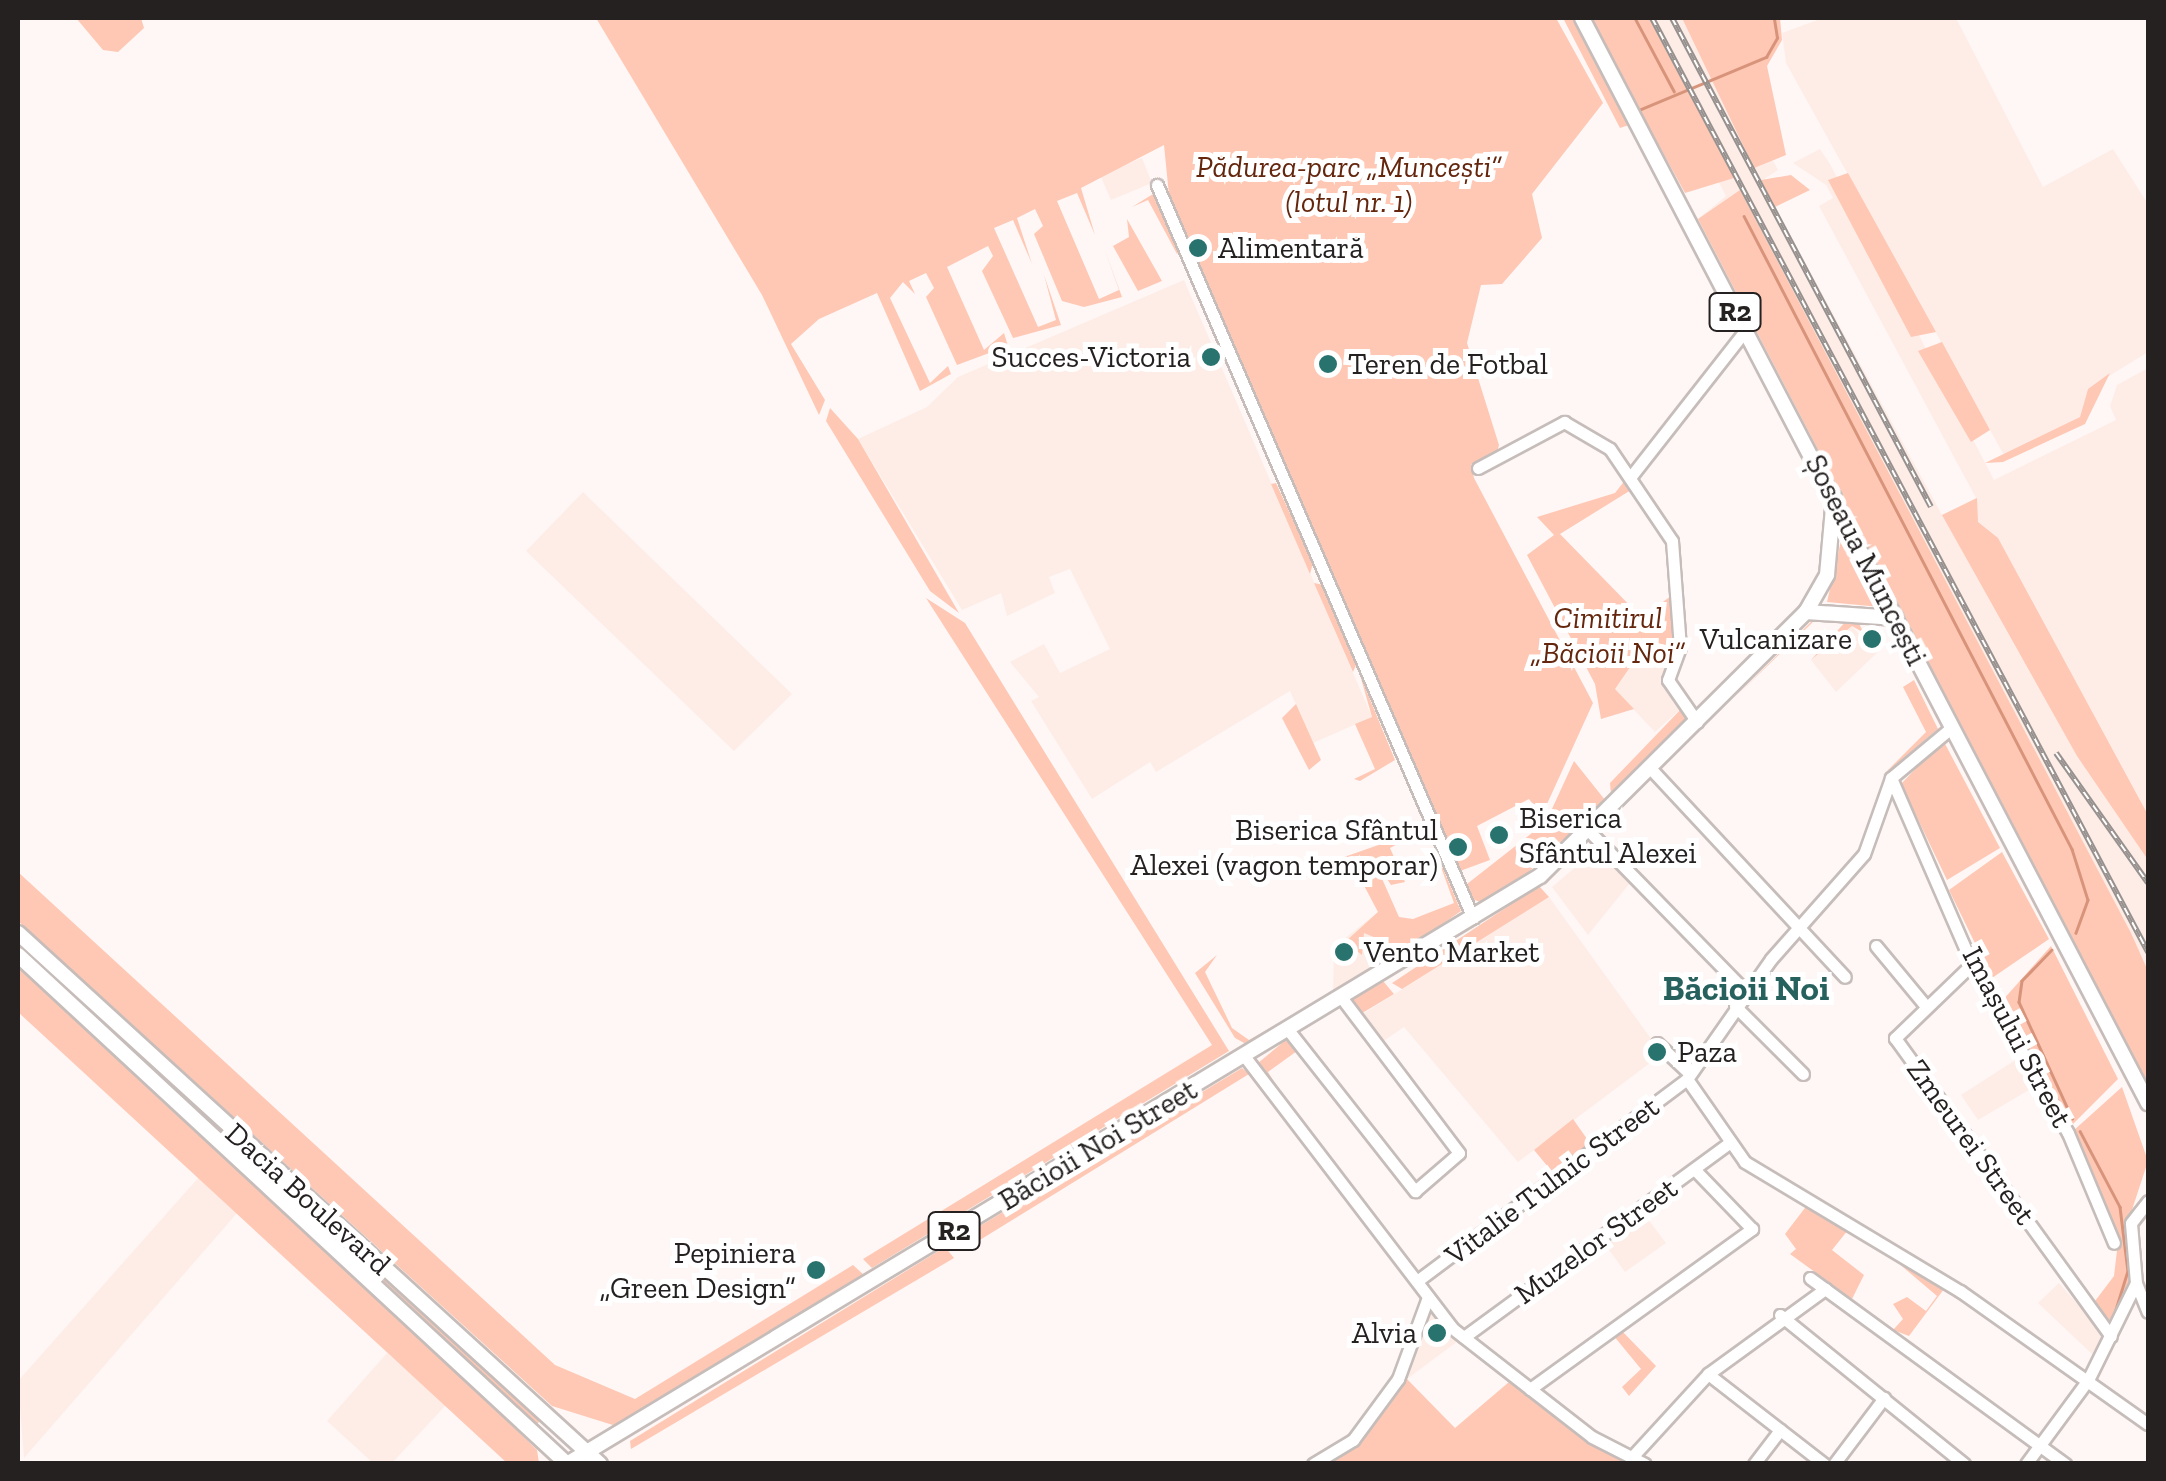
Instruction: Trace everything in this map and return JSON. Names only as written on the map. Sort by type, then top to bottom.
[{"type":"main road","name":"Șoseaua Muncești","points":[[1582,18],[2148,1103]]},
{"type":"main road","name":"Băcioii Noi Street","points":[[567,1464],[1473,918],[1589,831],[1806,612],[1828,575],[1834,497]]},
{"type":"main road","points":[[1806,612],[1896,618]]},
{"type":"main road","name":"Dacia Boulevard","points":[[18,933],[600,1464]]},
{"type":"main road","name":"Dacia Boulevard","points":[[18,955],[567,1464]]},
{"type":"street","points":[[1157,185],[1473,918]]},
{"type":"street","points":[[1632,475],[1745,331]]},
{"type":"street","points":[[1478,468],[1570,422],[1599,437],[1632,475],[1672,541],[1680,647],[1668,680],[1697,722]]},
{"type":"street","points":[[1891,778],[1952,727]]},
{"type":"street","points":[[1651,769],[1795,930],[1844,977]]},
{"type":"street","name":"Vitalie Tulnic Street","points":[[1417,1281],[1688,1076],[1735,1006],[1795,930],[1864,854],[1891,778]]},
{"type":"street","name":"Imașului Street","points":[[1891,778],[1972,964],[2068,1132],[2114,1243]]},
{"type":"street","points":[[1589,831],[1746,992]]},
{"type":"street","points":[[1876,946],[1924,1004]]},
{"type":"street","name":"Zmeurei Street","points":[[1972,964],[1924,1004],[1896,1038],[2111,1336]]},
{"type":"street","points":[[1289,1030],[1414,1191],[1459,1153],[1341,998]]},
{"type":"street","points":[[1735,1006],[1803,1074]]},
{"type":"street","points":[[1656,1043],[1688,1076],[1728,1144],[2088,1380],[2148,1424]]},
{"type":"street","points":[[1245,1057],[1428,1298],[1464,1337],[1592,1437],[1646,1464]]},
{"type":"street","name":"Muzelor Street","points":[[1464,1337],[1728,1144]]},
{"type":"street","points":[[1530,1389],[1752,1229],[1694,1170]]},
{"type":"street","points":[[2148,1201],[2131,1223],[2136,1283],[2148,1312]]},
{"type":"street","points":[[1810,1278],[2038,1449],[2065,1464]]},
{"type":"street","points":[[2026,1464],[2088,1380],[2136,1283]]},
{"type":"street","points":[[1632,1457],[1708,1374],[1780,1315],[1825,1289]]},
{"type":"street","points":[[1313,1464],[1353,1440],[1385,1399],[1428,1298]]},
{"type":"street","points":[[1780,1315],[1964,1464]]},
{"type":"street","points":[[1708,1374],[1824,1464]]},
{"type":"street","points":[[1834,1464],[1884,1398]]},
{"type":"street","points":[[1754,1464],[1780,1430]]},
{"type":"shaded area","points":[[1633,18],[1697,18],[1778,170],[1761,181],[1942,515],[1976,498],[1819,206],[1833,198],[1826,185],[1793,163],[1820,149],[1830,164],[1994,480],[2116,420],[2110,406],[2117,385],[2148,368],[2148,1084],[1698,219],[1726,196]]},
{"type":"shaded area","points":[[1823,18],[1956,18],[2043,187],[2113,149],[2148,204],[2148,352],[2088,389],[2080,417],[2005,457],[1786,63],[1782,33]]},
{"type":"shaded area","points":[[1142,158],[1152,183],[1111,200],[1100,175]]},
{"type":"shaded area","points":[[1184,280],[1372,717],[1313,743],[1290,691],[1156,772],[1150,762],[1092,799],[1031,701],[1039,697],[1010,662],[1044,644],[1060,673],[1110,649],[1070,569],[1049,577],[1055,593],[1007,616],[1001,593],[962,610],[858,439],[927,407],[958,377]]},
{"type":"shaded area","points":[[583,492],[792,694],[734,751],[526,551]]},
{"type":"shaded area","points":[[1852,626],[1860,635],[1872,628],[1883,647],[1836,692],[1811,660]]},
{"type":"shaded area","points":[[1650,637],[1674,651],[1661,683],[1683,707],[1655,732],[1614,689]]},
{"type":"shaded area","points":[[1598,848],[1634,878],[1588,935],[1552,887]]},
{"type":"shaded area","points":[[1549,897],[1662,1054],[1518,1162],[1404,1027],[1382,1042],[1361,1015]]},
{"type":"shaded area","points":[[1378,912],[1391,936],[1366,973],[1333,990],[1334,947]]},
{"type":"shaded area","points":[[2017,1059],[2034,1087],[1978,1120],[1961,1095]]},
{"type":"shaded area","points":[[199,1177],[238,1212],[24,1458],[18,1381]]},
{"type":"shaded area","points":[[1644,1214],[1666,1243],[1625,1272],[1604,1243]]},
{"type":"shaded area","points":[[2059,1283],[2105,1336],[2093,1355],[2038,1303]]},
{"type":"shaded area","points":[[1429,1310],[1458,1341],[1407,1379],[1404,1376]]},
{"type":"shaded area","points":[[387,1353],[446,1405],[392,1463],[373,1463],[327,1421]]},
{"type":"green space","points":[[76,18],[141,18],[144,28],[118,52],[103,50]]},
{"type":"green space","name":"Pădurea-parc „Muncești” (lotul nr. 1)","points":[[596,18],[1556,18],[1603,103],[1532,194],[1542,238],[1502,284],[1481,285],[1467,343],[1499,445],[1496,457],[1471,464],[1474,478],[1593,703],[1542,815],[1529,799],[1477,826],[1490,860],[1460,871],[1169,195],[1164,145],[1081,188],[1095,235],[1077,193],[1057,201],[1099,299],[1119,290],[1104,248],[1122,297],[1084,307],[1062,301],[1034,234],[1043,226],[1035,209],[1017,218],[1032,264],[1013,220],[994,228],[1038,327],[1056,320],[1044,275],[1061,325],[1013,338],[982,271],[993,256],[988,246],[947,267],[984,350],[1004,333],[1008,346],[957,365],[926,297],[934,288],[926,273],[909,281],[915,294],[903,282],[890,298],[930,383],[948,366],[951,374],[920,391],[877,293],[819,319],[791,344],[825,400],[819,415],[762,295]]},
{"type":"green space","points":[[1563,18],[1575,18],[1632,124],[1620,128]]},
{"type":"green space","points":[[1589,18],[1649,18],[1734,178],[1685,193]]},
{"type":"green space","points":[[1682,18],[1780,18],[1782,40],[1767,66],[1786,155],[1754,168]]},
{"type":"green space","points":[[1848,173],[1936,332],[1911,337],[1828,180]]},
{"type":"green space","points":[[1791,175],[1810,190],[1775,207],[1761,180]]},
{"type":"green space","points":[[1740,190],[2131,933],[2148,971],[2148,1084],[1698,219]]},
{"type":"green space","points":[[1153,194],[1180,251],[1177,254],[1148,200],[1132,207]]},
{"type":"green space","points":[[1127,219],[1162,281],[1138,291],[1113,246],[1129,237]]},
{"type":"green space","points":[[1942,342],[1990,430],[1971,442],[1918,351]]},
{"type":"green space","points":[[2110,373],[2085,424],[2003,462],[1985,463],[2080,417],[2088,389]]},
{"type":"green space","points":[[830,408],[858,439],[959,613],[930,591],[826,421]]},
{"type":"green space","name":"Cimitirul „Băcioii Noi”","points":[[1626,479],[1631,490],[1560,534],[1642,618],[1676,592],[1678,641],[1674,651],[1650,638],[1615,689],[1634,709],[1601,719],[1595,684],[1527,555],[1554,535],[1537,517],[1615,493]]},
{"type":"green space","points":[[1276,483],[1313,563],[1310,574],[1271,484]]},
{"type":"green space","points":[[1977,498],[1978,522],[1998,538],[2148,815],[2148,860],[2077,756],[1942,515]]},
{"type":"green space","points":[[1843,532],[1881,604],[1880,607],[1827,602]]},
{"type":"green space","points":[[1314,583],[1324,585],[1357,663],[1353,672]]},
{"type":"green space","points":[[926,598],[965,623],[1229,1051],[872,1268],[863,1259],[1212,1045]]},
{"type":"green space","points":[[1816,617],[1857,620],[1864,633],[1852,626],[1811,660],[1847,620],[1813,622],[1733,699]]},
{"type":"green space","points":[[1360,675],[1395,760],[1360,781],[1354,779],[1375,769],[1355,724],[1372,717]]},
{"type":"green space","points":[[1914,680],[1938,729],[1882,776],[1926,732],[1903,687]]},
{"type":"green space","points":[[1296,704],[1321,760],[1309,770],[1282,718]]},
{"type":"green space","points":[[1683,707],[1687,718],[1611,794],[1610,783]]},
{"type":"green space","points":[[1943,740],[2000,848],[1947,880],[1901,784]]},
{"type":"green space","points":[[1574,761],[1605,800],[1519,881],[1483,903],[1472,899],[1467,884],[1546,822]]},
{"type":"green space","points":[[1427,828],[1390,848],[1405,882],[1391,885],[1372,856],[1399,917],[1413,919],[1454,903],[1433,845],[1461,911],[1387,963],[1370,956],[1376,938],[1364,933],[1362,955],[1345,942],[1378,912],[1350,859],[1287,877]]},
{"type":"green space","points":[[2002,852],[2049,939],[1992,978],[1949,890]]},
{"type":"green space","points":[[18,872],[555,1365],[635,1399],[853,1265],[864,1275],[616,1426],[552,1406],[18,921]]},
{"type":"green space","points":[[1539,886],[1549,897],[1402,989],[1392,983]]},
{"type":"green space","points":[[18,941],[540,1421],[537,1424],[18,948]]},
{"type":"green space","points":[[2051,946],[2118,1079],[2071,1126],[2002,1001]]},
{"type":"green space","points":[[1217,955],[1205,972],[1232,1028],[1249,1040],[1332,993],[1246,1044],[1235,1038],[1195,973]]},
{"type":"green space","points":[[18,966],[369,1287],[537,1450],[539,1463],[507,1463],[18,1012]]},
{"type":"green space","points":[[1383,981],[1394,994],[1359,1015],[1351,1001]]},
{"type":"green space","points":[[1287,1039],[1297,1051],[1268,1072],[1295,1116],[1258,1063]]},
{"type":"green space","points":[[1242,1068],[1249,1074],[962,1251],[955,1241]]},
{"type":"green space","points":[[2122,1087],[2148,1161],[2128,1222],[2132,1284],[2111,1321],[2092,1305],[2114,1276],[2118,1242],[2073,1131]]},
{"type":"green space","points":[[1573,1119],[1592,1146],[1554,1174],[1534,1150]]},
{"type":"green space","points":[[1808,1204],[1848,1230],[1832,1250],[1864,1275],[1852,1299],[1790,1254],[1796,1249],[1785,1234]]},
{"type":"green space","points":[[1864,1234],[1944,1289],[1909,1336],[1893,1330],[1903,1319],[1893,1304],[1907,1297],[1926,1311],[1937,1296]]},
{"type":"green space","points":[[945,1247],[954,1258],[631,1449],[630,1441]]},
{"type":"green space","points":[[1621,1330],[1656,1366],[1629,1396],[1622,1387],[1641,1369],[1613,1335]]},
{"type":"green space","points":[[1404,1376],[1455,1428],[1509,1382],[1632,1464],[1322,1464],[1354,1445]]},
{"type":"waterway","points":[[1635,18],[1674,91]]},
{"type":"waterway","points":[[1639,110],[1766,57],[1777,38],[1774,18]]},
{"type":"waterway","points":[[1744,216],[2072,849],[2088,900],[2076,933]]},
{"type":"waterway","points":[[2052,950],[2022,981],[2019,1002],[2072,1118]]},
{"type":"waterway","points":[[2080,1131],[2120,1207],[2128,1271],[2115,1313]]},
{"type":"railway","points":[[1652,18],[2148,952]]},
{"type":"railway","points":[[1672,18],[1931,507]]},
{"type":"railway","points":[[2056,753],[2148,883]]},
{"type":"place","name":"Alimentară","points":[[1198,248]]},
{"type":"place","name":"Succes-Victoria","points":[[1211,357]]},
{"type":"place","name":"Teren de Fotbal","points":[[1328,364]]},
{"type":"place","name":"Vulcanizare","points":[[1872,639]]},
{"type":"place","name":"Biserica Sfântul Alexei","points":[[1499,835]]},
{"type":"place","name":"Biserica Sfântul Alexei (vagon temporar)","points":[[1458,847]]},
{"type":"place","name":"Vento Market","points":[[1344,952]]},
{"type":"place","name":"Paza","points":[[1657,1052]]},
{"type":"place","name":"Pepiniera „Green Design”","points":[[816,1270]]},
{"type":"place","name":"Alvia","points":[[1437,1333]]},
{"type":"district","name":"Băcioii Noi","points":[[1746,988]]}]
